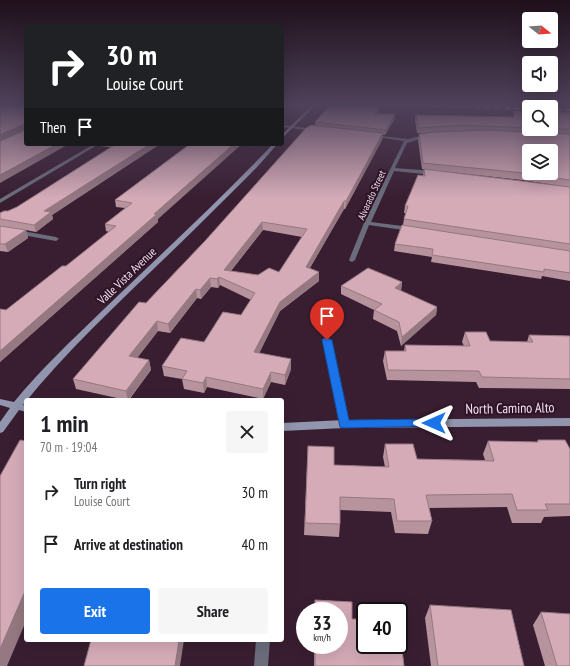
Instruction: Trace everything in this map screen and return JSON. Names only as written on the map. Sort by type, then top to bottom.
[{"type":"street","points":[[374,136],[408,140],[417,136]]},
{"type":"street","name":"Alvarado Street","points":[[352,260],[367,223],[405,142],[408,140]]},
{"type":"street","points":[[0,201],[94,146]]},
{"type":"street","name":"Valle Vista Avenue","points":[[28,398],[49,368],[133,284],[250,172],[274,146]]},
{"type":"street","points":[[393,169],[439,174]]},
{"type":"street","points":[[367,223],[420,231]]},
{"type":"street","points":[[0,229],[56,239]]},
{"type":"street","points":[[327,340],[344,424]]},
{"type":"street","points":[[0,402],[21,408]]},
{"type":"street","name":"Valle Vista Avenue","points":[[0,429],[21,408]]},
{"type":"street","name":"North Camino Alto","points":[[284,427],[344,424],[570,422]]},
{"type":"street","points":[[261,666],[263,642]]},
{"type":"building","points":[[11,136],[24,136],[24,146],[53,146],[0,175],[0,141]]},
{"type":"building","points":[[299,136],[381,136],[346,201],[344,201],[306,267],[319,272],[280,302],[254,352],[291,359],[285,375],[271,372],[263,389],[206,377],[203,383],[182,379],[187,371],[162,366],[181,338],[204,342],[223,312],[241,315],[255,293],[219,277],[217,279],[210,278],[200,290],[196,289],[168,324],[157,321],[129,356],[149,360],[126,391],[73,379],[139,302],[146,303],[205,241]],"holes":[[[262,222],[307,229],[279,272],[269,268],[258,275],[224,270]]]},
{"type":"building","points":[[419,136],[570,136],[570,180],[558,178],[558,144],[522,144],[522,173],[423,163]]},
{"type":"building","points":[[113,146],[147,146],[44,211],[51,212],[34,225],[0,219],[0,213],[17,207]]},
{"type":"building","points":[[187,146],[232,146],[154,214],[157,214],[0,351],[0,309],[6,310],[62,266],[66,266],[116,226],[105,224],[132,203],[115,200]]},
{"type":"building","points":[[424,169],[570,187],[570,244],[404,219],[408,206],[405,206],[418,175],[425,176]]},
{"type":"building","points":[[402,225],[570,251],[570,273],[544,269],[544,272],[432,255],[433,249],[395,244]]},
{"type":"building","points":[[0,226],[26,230],[5,244],[0,244]]},
{"type":"building","points":[[368,268],[402,282],[395,288],[437,307],[402,337],[399,322],[374,310],[382,304],[341,286]]},
{"type":"building","points":[[465,332],[486,332],[490,341],[533,342],[529,335],[570,336],[570,379],[482,377],[479,371],[388,370],[385,351],[406,351],[405,345],[470,346]]},
{"type":"building","points":[[20,440],[24,441],[24,594],[0,649],[0,476]]},
{"type":"building","points":[[538,440],[565,440],[570,449],[570,504],[545,504],[548,510],[517,510],[512,494],[426,495],[432,521],[397,521],[394,499],[340,497],[340,524],[305,523],[308,446],[334,447],[334,465],[389,467],[385,444],[413,444],[417,459],[494,461],[488,441],[538,442]]},
{"type":"building","points":[[315,600],[352,602],[352,619],[356,619],[356,654],[403,654],[404,666],[315,666],[315,654],[348,654],[348,602],[315,602]]},
{"type":"building","points":[[430,605],[511,610],[524,666],[438,666]]},
{"type":"building","points":[[541,612],[570,614],[570,666],[557,666]]},
{"type":"building","points":[[90,642],[179,642],[175,666],[84,666]]},
{"type":"route","points":[[327,340],[344,424],[434,423]]}]
